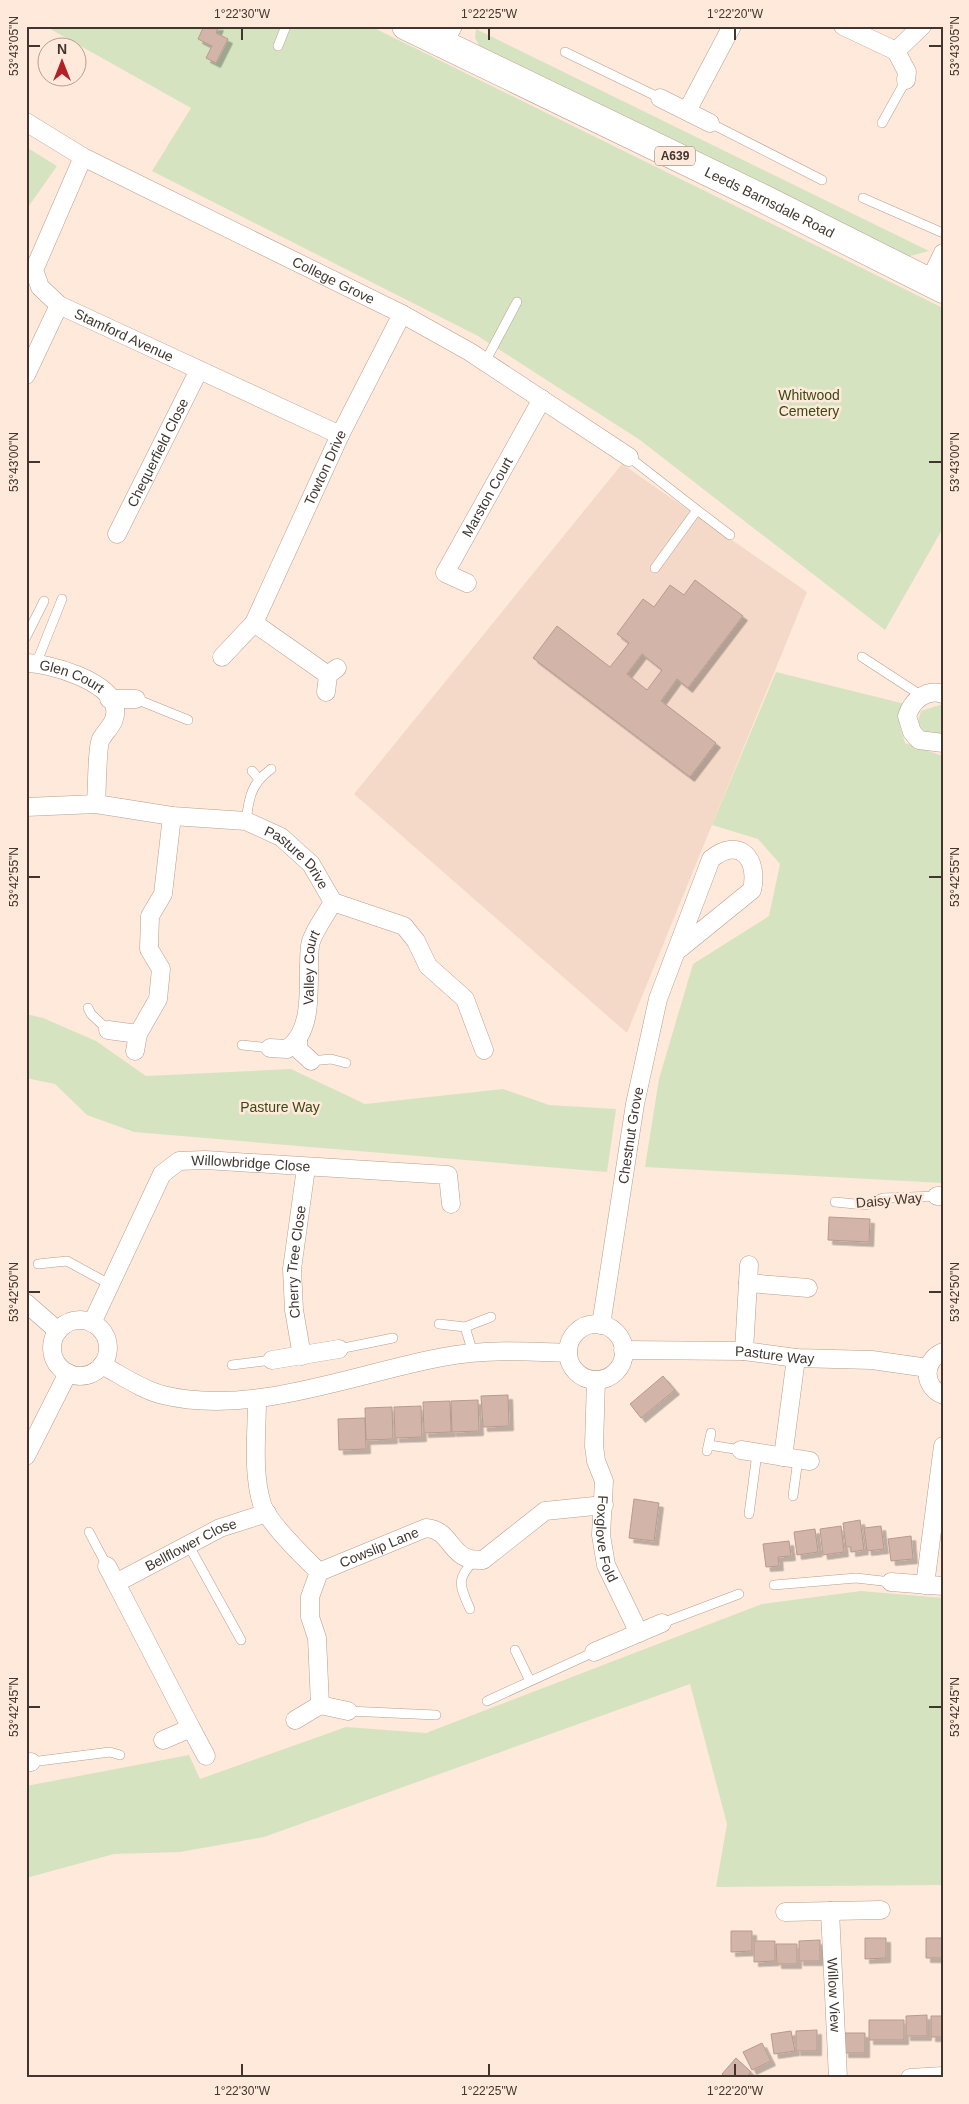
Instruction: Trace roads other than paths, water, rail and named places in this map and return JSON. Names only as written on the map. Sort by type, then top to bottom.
[{"type":"main road","name":"Leeds Barnsdale Road","points":[[406,26],[448,36],[764,199],[936,285]]},
{"type":"street","points":[[687,112],[732,26]]},
{"type":"street","points":[[843,26],[896,51],[907,72],[906,80]]},
{"type":"street","points":[[896,51],[922,26]]},
{"type":"street","points":[[660,98],[710,123]]},
{"type":"street","name":"College Grove","points":[[26,122],[83,158],[402,314],[485,362],[629,457]]},
{"type":"street","name":"Stamford Avenue","points":[[83,158],[34,270],[40,287],[59,305],[340,434]]},
{"type":"street","points":[[936,285],[943,253]]},
{"type":"street","points":[[26,375],[59,305]]},
{"type":"street","name":"Towton Drive","points":[[222,657],[254,623],[340,434],[402,314]]},
{"type":"street","name":"Chequerfield Close","points":[[115,535],[199,370]]},
{"type":"street","name":"Marston Court","points":[[467,583],[445,573],[542,399]]},
{"type":"street","points":[[254,623],[331,678]]},
{"type":"street","name":"Glen Court","points":[[31,664],[83,676],[100,687],[115,706],[115,718],[109,730],[100,740],[96,804]]},
{"type":"street","points":[[943,694],[938,692],[922,696],[914,702],[907,716],[912,732],[919,740],[943,743]]},
{"type":"street","name":"Glen Court","points":[[109,699],[136,699]]},
{"type":"street","name":"Pasture Drive","points":[[26,807],[96,804],[172,816],[246,821],[281,837],[311,864],[333,902],[404,926],[416,941],[428,966],[465,999],[484,1050]]},
{"type":"street","points":[[108,1030],[136,1042],[158,999],[161,969],[149,949],[150,916],[162,894],[172,816]]},
{"type":"street","name":"Chestnut Grove","points":[[601,1325],[635,1104],[658,999],[711,859],[728,850],[743,851],[749,857],[753,868],[755,879],[752,890],[678,950]]},
{"type":"street","name":"Valley Court","points":[[298,1038],[310,1003],[310,945],[333,902]]},
{"type":"street","points":[[270,1048],[287,1049],[298,1038]]},
{"type":"street","points":[[298,1038],[298,1049],[311,1061]]},
{"type":"street","name":"Willowbridge Close","points":[[92,1323],[112,1285],[162,1174],[179,1161],[204,1160],[306,1168],[448,1175],[451,1204]]},
{"type":"street","name":"Cherry Tree Close","points":[[302,1356],[294,1310],[292,1269],[306,1168]]},
{"type":"street","points":[[744,1351],[749,1265]]},
{"type":"street","points":[[748,1283],[808,1288]]},
{"type":"street","points":[[26,1303],[58,1331]]},
{"type":"street","points":[[70,1322],[92,1323],[104,1334],[107,1342],[108,1350],[102,1365],[86,1375],[68,1374],[56,1363],[53,1355],[54,1338],[58,1331],[70,1322]]},
{"type":"street","points":[[601,1325],[617,1333],[623,1350],[620,1366],[614,1373],[606,1378],[596,1380],[580,1376],[574,1369],[568,1353],[569,1345],[577,1332],[585,1327],[601,1325]]},
{"type":"street","points":[[272,1360],[339,1349]]},
{"type":"street","points":[[102,1365],[162,1395],[219,1400],[257,1400],[444,1357],[502,1350],[568,1353]]},
{"type":"street","name":"Pasture Way","points":[[623,1350],[744,1351],[796,1358],[872,1360],[928,1368]]},
{"type":"street","points":[[943,1352],[931,1361],[928,1368],[930,1386],[943,1395]]},
{"type":"street","points":[[749,1451],[797,1459],[796,1358]]},
{"type":"street","points":[[26,1456],[68,1374]]},
{"type":"street","name":"Foxglove Fold","points":[[596,1380],[594,1446],[596,1461],[604,1481],[601,1535],[606,1565],[638,1634]]},
{"type":"street","points":[[257,1400],[258,1482],[262,1506],[319,1572],[310,1597],[310,1617],[317,1638],[320,1705]]},
{"type":"street","points":[[925,1585],[943,1446]]},
{"type":"street","points":[[475,1560],[482,1560],[545,1511],[604,1505]]},
{"type":"street","name":"Bellflower Close","points":[[116,1583],[220,1528],[267,1513]]},
{"type":"street","name":"Cowslip Lane","points":[[319,1572],[426,1528],[435,1529],[444,1535],[458,1555],[475,1560]]},
{"type":"street","points":[[107,1566],[206,1756]]},
{"type":"street","points":[[891,1582],[943,1586]]},
{"type":"street","points":[[594,1652],[662,1623]]},
{"type":"street","points":[[295,1720],[320,1705],[348,1711]]},
{"type":"street","points":[[163,1740],[190,1728]]},
{"type":"street","points":[[785,1912],[881,1910]]},
{"type":"street","name":"Willow View","points":[[830,1911],[838,2078]]},
{"type":"street","points":[[910,2078],[943,2076]]},
{"type":"lane","points":[[278,46],[286,26]]},
{"type":"lane","points":[[565,52],[660,98]]},
{"type":"lane","points":[[882,123],[906,80]]},
{"type":"lane","points":[[710,123],[822,180]]},
{"type":"lane","points":[[864,198],[943,233]]},
{"type":"lane","points":[[485,362],[517,302]]},
{"type":"lane","points":[[629,457],[730,535]]},
{"type":"lane","points":[[655,568],[697,510]]},
{"type":"lane","points":[[31,664],[62,599]]},
{"type":"lane","points":[[26,637],[44,601]]},
{"type":"lane","points":[[862,658],[922,696]]},
{"type":"lane","points":[[136,699],[188,720]]},
{"type":"lane","points":[[246,821],[250,794],[258,778],[271,769]]},
{"type":"lane","points":[[252,771],[258,778]]},
{"type":"lane","points":[[88,1008],[91,1014],[108,1030]]},
{"type":"lane","points":[[242,1045],[270,1048]]},
{"type":"lane","points":[[311,1061],[331,1059],[346,1063]]},
{"type":"lane","name":"Daisy Way","points":[[835,1202],[865,1205],[883,1198],[940,1196]]},
{"type":"lane","points":[[38,1264],[67,1260],[112,1285]]},
{"type":"lane","points":[[438,1324],[466,1327],[491,1317]]},
{"type":"lane","points":[[466,1327],[473,1354]]},
{"type":"lane","points":[[339,1349],[393,1338]]},
{"type":"lane","points":[[232,1364],[272,1360]]},
{"type":"lane","points":[[711,1433],[708,1448],[749,1451],[749,1514]]},
{"type":"lane","points":[[793,1496],[797,1459]]},
{"type":"lane","points":[[89,1532],[107,1566]]},
{"type":"lane","points":[[189,1546],[241,1640]]},
{"type":"lane","points":[[470,1609],[460,1586],[460,1578],[464,1570],[475,1560]]},
{"type":"lane","points":[[774,1585],[856,1578],[891,1582]]},
{"type":"lane","points":[[662,1623],[739,1594]]},
{"type":"lane","points":[[516,1650],[530,1681]]},
{"type":"lane","points":[[487,1701],[594,1652]]},
{"type":"lane","points":[[348,1711],[436,1715]]},
{"type":"lane","points":[[29,1763],[110,1752],[120,1755]]},
{"type":"park label","name":"Whitwood Cemetery","points":[[809,404]]}]
